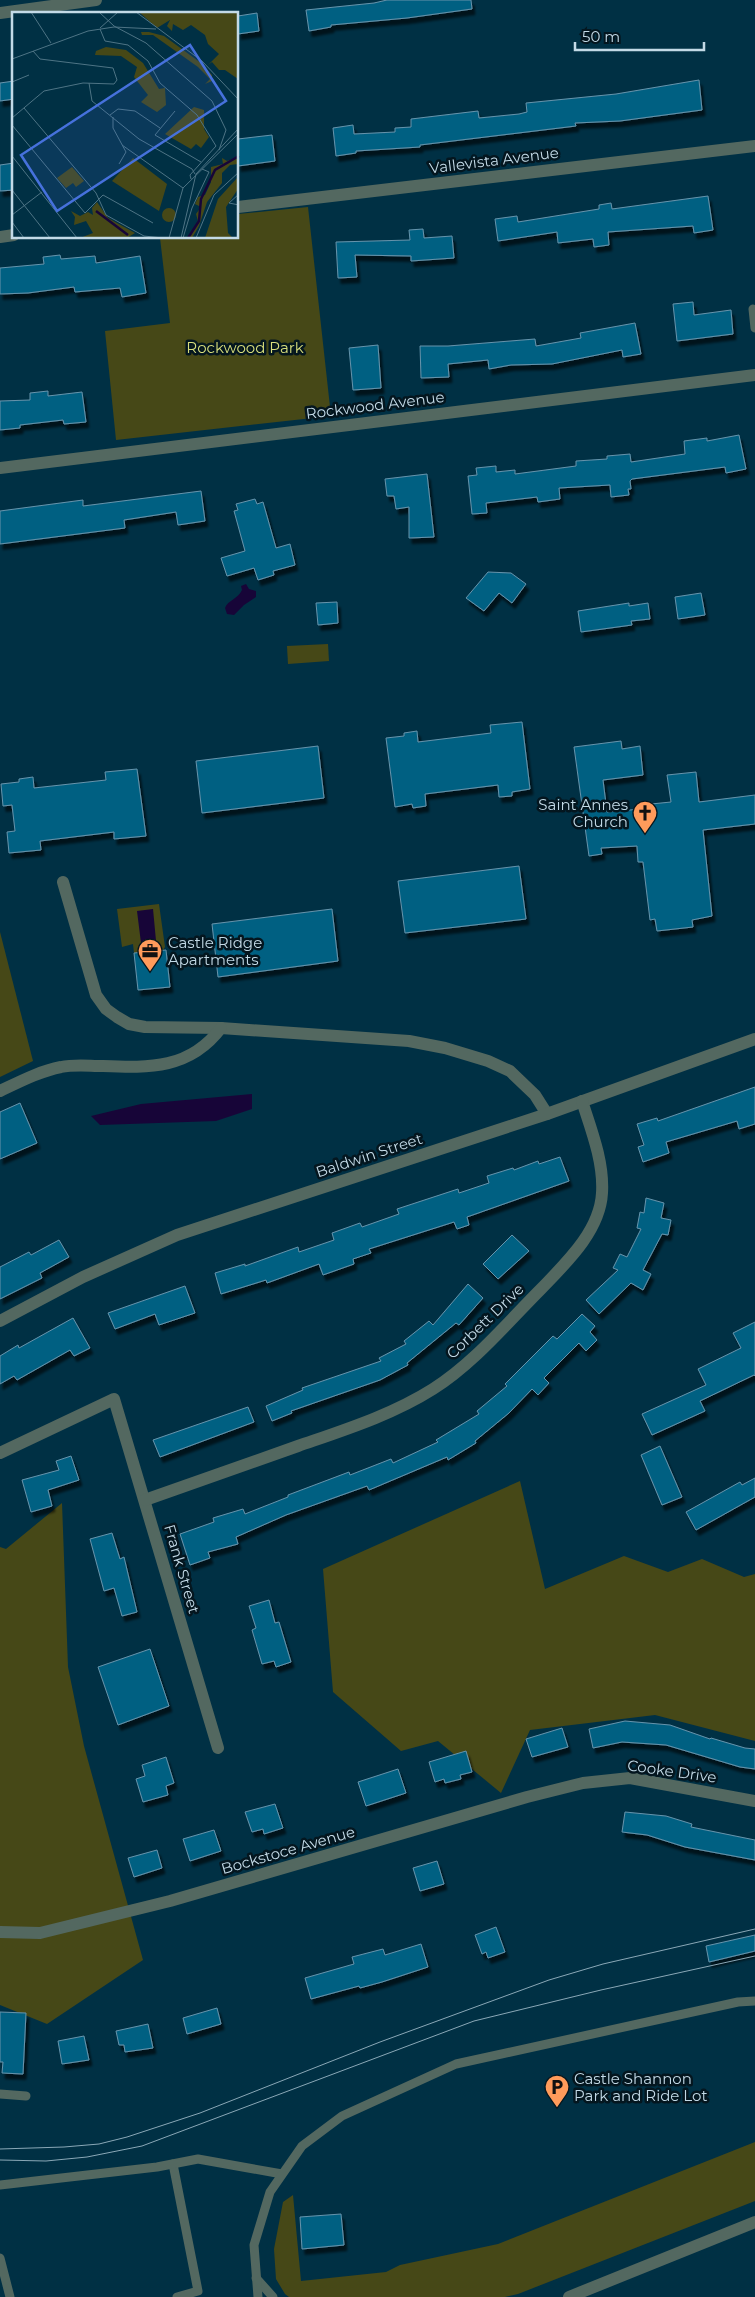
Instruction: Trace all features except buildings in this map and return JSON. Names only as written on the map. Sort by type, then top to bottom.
[{"type":"street","points":[[0,13],[96,0]]},
{"type":"street","name":"Vallevista Avenue","points":[[239,207],[755,146]]},
{"type":"street","name":"Rockwood Avenue","points":[[0,468],[755,375]]},
{"type":"street","points":[[63,882],[94,988],[106,1009],[129,1024],[145,1027],[221,1028],[409,1040],[446,1048],[488,1061],[510,1071],[535,1095],[547,1114]]},
{"type":"street","points":[[0,1091],[60,1067],[75,1065],[147,1067],[175,1062],[195,1054],[210,1042],[221,1028]]},
{"type":"street","name":"Baldwin Street","points":[[0,1321],[83,1277],[177,1235],[547,1114],[755,1039]]},
{"type":"street","name":"Corbett Drive","points":[[145,1500],[340,1432],[402,1407],[434,1388],[467,1364],[553,1276],[585,1239],[598,1216],[602,1193],[600,1166],[582,1101]]},
{"type":"street","name":"Frank Street","points":[[0,1453],[114,1399],[218,1748]]},
{"type":"street","name":"Cooke Drive","points":[[583,1783],[630,1778],[755,1801]]},
{"type":"street","name":"Bockstoce Avenue","points":[[0,1932],[40,1933],[170,1901],[527,1797],[583,1783]]},
{"type":"street","points":[[569,2297],[755,2222]]},
{"type":"lane","points":[[753,309],[755,328]]},
{"type":"lane","points":[[258,2297],[254,2245],[270,2192],[302,2146],[342,2116],[456,2064],[738,2002],[755,2000]]},
{"type":"lane","points":[[0,2094],[26,2096]]},
{"type":"lane","points":[[0,2186],[173,2164],[198,2159],[282,2174]]},
{"type":"lane","points":[[173,2164],[198,2291],[178,2297]]},
{"type":"lane","points":[[0,2258],[10,2297]]},
{"type":"lane","points":[[256,2278],[273,2297]]},
{"type":"green space","name":"Rockwood Park","points":[[308,207],[331,416],[116,440],[105,331],[170,323],[160,239],[239,239],[239,214]]},
{"type":"green space","points":[[328,644],[329,661],[288,664],[287,646]]},
{"type":"green space","points":[[159,904],[165,947],[163,950],[134,953],[133,944],[122,947],[117,909]]},
{"type":"green space","points":[[0,932],[33,1061],[0,1077]]},
{"type":"green space","points":[[520,1481],[545,1589],[624,1556],[668,1572],[702,1559],[744,1577],[755,1574],[755,1741],[655,1715],[530,1730],[501,1793],[438,1741],[401,1751],[333,1692],[323,1569]]},
{"type":"green space","points":[[62,1503],[68,1667],[84,1746],[143,1960],[47,2024],[0,2005],[0,1547],[6,1549]]},
{"type":"green space","points":[[755,2142],[755,2201],[518,2294],[505,2297],[289,2297],[276,2279],[274,2249],[283,2202],[293,2195],[301,2281],[386,2272],[400,2265],[498,2244]]},
{"type":"shaded area","points":[[246,584],[249,589],[256,591],[256,597],[234,615],[227,614],[226,605],[240,593],[242,590],[241,586]]},
{"type":"shaded area","points":[[153,909],[156,941],[141,943],[137,911]]},
{"type":"shaded area","points":[[252,1094],[252,1109],[216,1121],[100,1125],[91,1116],[141,1104]]},
{"type":"tram line","points":[[0,2149],[99,2144],[127,2137],[200,2113],[380,2042],[549,1980],[603,1964],[755,1929]]},
{"type":"tram line","points":[[0,2160],[46,2161],[87,2157],[142,2146],[474,2021],[601,1990],[755,1956]]},
{"type":"place","name":"Saint Annes Church","points":[[645,834]]},
{"type":"place","name":"Castle Ridge Apartments","points":[[150,972]]},
{"type":"place","name":"Castle Shannon Park and Ride Lot","points":[[557,2108]]}]
